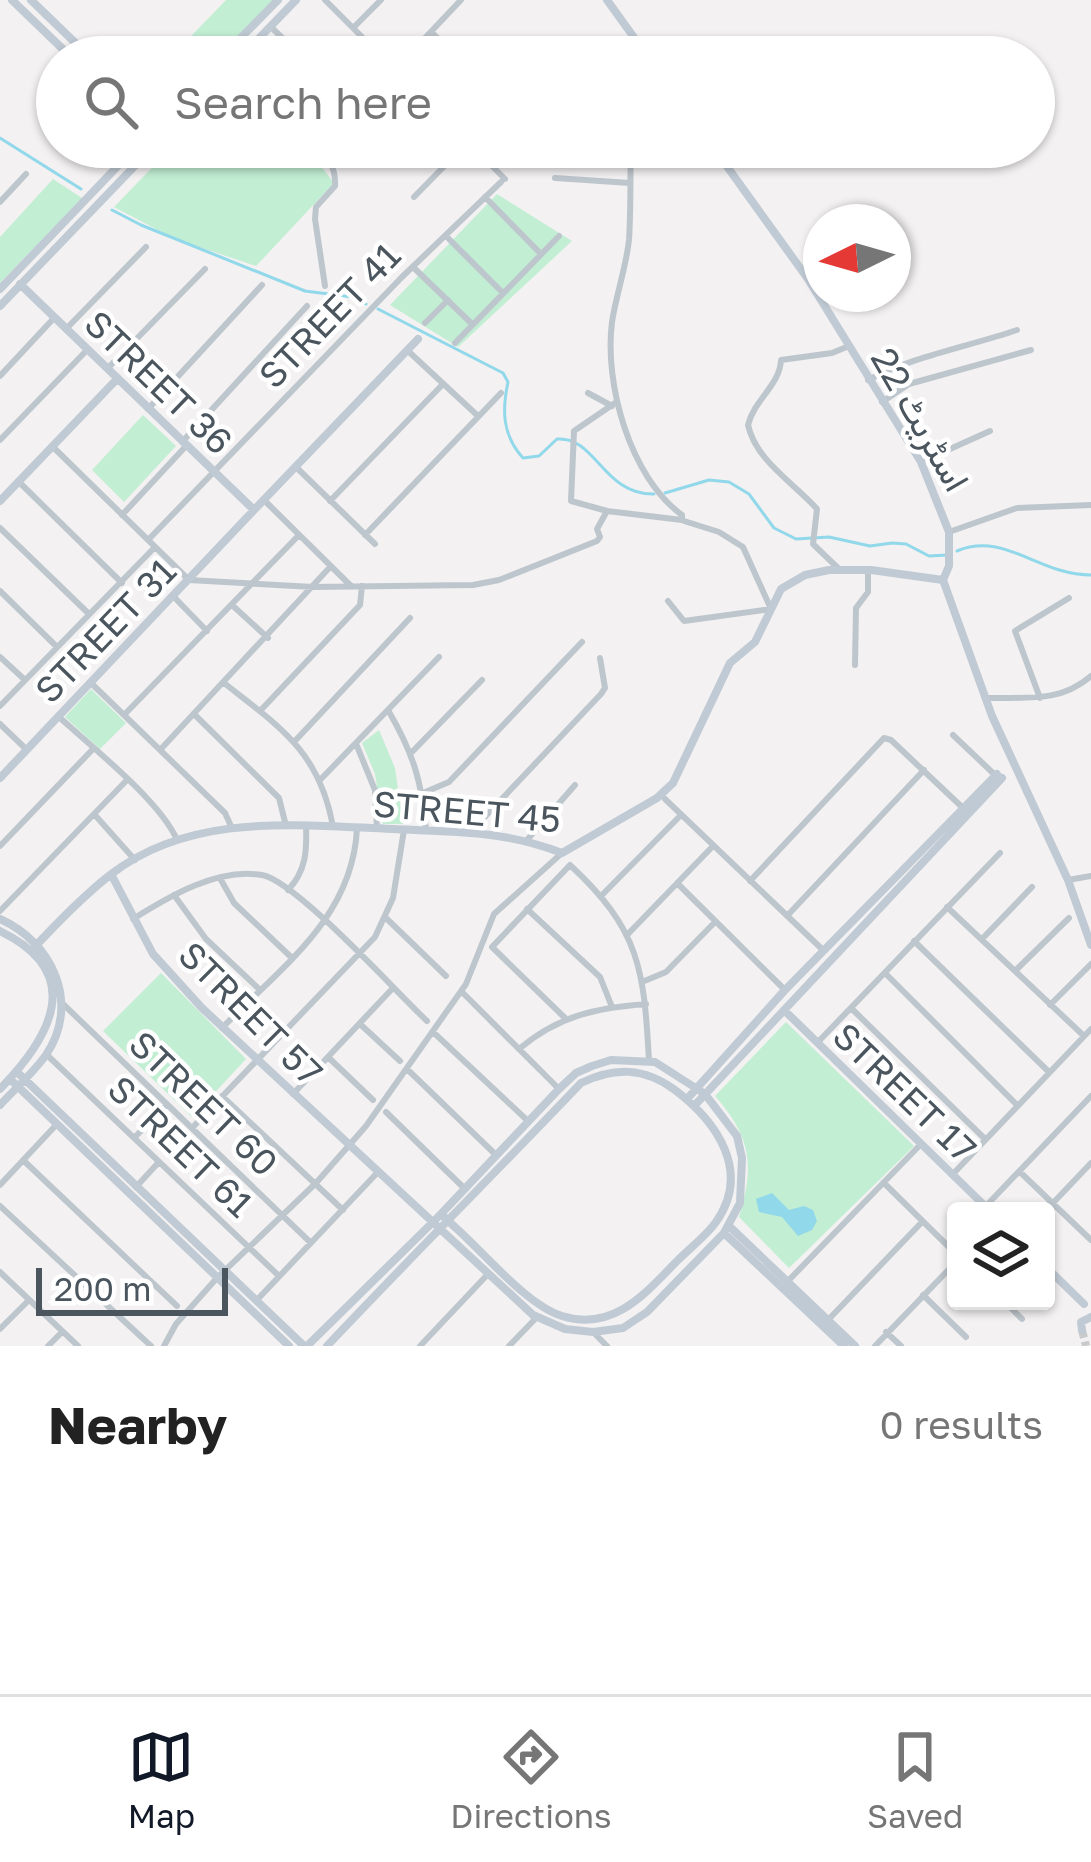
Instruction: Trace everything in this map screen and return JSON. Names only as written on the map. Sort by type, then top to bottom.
[{"type":"street","points":[[12,0],[49,36]]},
{"type":"street","points":[[31,0],[68,36]]},
{"type":"street","points":[[243,36],[278,0]]},
{"type":"street","points":[[261,36],[296,0]]},
{"type":"street","points":[[325,0],[361,36]]},
{"type":"street","points":[[353,28],[381,0]]},
{"type":"street","points":[[427,36],[461,0]]},
{"type":"street","points":[[608,0],[633,36]]},
{"type":"street","points":[[270,26],[280,36]]},
{"type":"street","points":[[431,32],[435,36]]},
{"type":"street","points":[[0,289],[116,168]]},
{"type":"street","points":[[0,305],[133,168]]},
{"type":"street","points":[[325,286],[315,219],[316,207],[335,186],[333,168]]},
{"type":"street","points":[[414,197],[443,168]]},
{"type":"street","name":"STREET 41","points":[[148,540],[503,180],[492,168]]},
{"type":"street","points":[[630,168],[628,242],[611,326],[613,404],[659,492],[682,520]]},
{"type":"street","name":"اسٹریٹ 22","points":[[728,168],[808,280],[921,462],[949,532],[949,566],[943,580],[1091,945]]},
{"type":"street","points":[[0,202],[26,174]]},
{"type":"street","points":[[555,178],[630,183]]},
{"type":"street","points":[[485,197],[541,254]]},
{"type":"street","points":[[446,236],[503,293]]},
{"type":"street","points":[[455,344],[559,236]]},
{"type":"street","points":[[65,329],[146,248]]},
{"type":"street","points":[[413,267],[472,324]]},
{"type":"street","points":[[107,369],[205,269]]},
{"type":"street","name":"STREET 36","points":[[20,284],[251,514]]},
{"type":"street","points":[[148,409],[262,285]]},
{"type":"street","points":[[425,323],[448,301]]},
{"type":"street","points":[[122,515],[307,306]]},
{"type":"street","points":[[0,376],[54,318]]},
{"type":"street","points":[[868,380],[897,364],[947,354],[1017,330]]},
{"type":"street","name":"STREET 31","points":[[0,778],[418,339]]},
{"type":"street","points":[[839,570],[813,540],[818,509],[767,458],[748,424],[753,407],[781,371],[781,360],[849,346]]},
{"type":"street","points":[[0,440],[87,350]]},
{"type":"street","points":[[407,350],[478,416]]},
{"type":"street","points":[[882,402],[909,384],[1031,350]]},
{"type":"street","points":[[0,500],[117,379]]},
{"type":"street","points":[[330,501],[443,384]]},
{"type":"street","points":[[365,535],[501,393]]},
{"type":"street","points":[[588,393],[613,404]]},
{"type":"street","points":[[613,404],[574,431],[571,501],[607,511],[682,520],[719,532],[743,547],[771,609],[684,621],[668,601]]},
{"type":"street","points":[[921,462],[990,430]]},
{"type":"street","points":[[52,446],[189,580],[313,587],[472,585],[500,580],[597,541],[597,529],[607,511]]},
{"type":"street","points":[[296,466],[375,544]]},
{"type":"street","points":[[18,482],[122,583]]},
{"type":"street","points":[[263,500],[351,586]]},
{"type":"street","points":[[949,532],[1017,508],[1091,505]]},
{"type":"street","points":[[0,528],[89,614]]},
{"type":"street","points":[[124,716],[298,535]]},
{"type":"street","points":[[0,706],[155,548]]},
{"type":"street","points":[[160,750],[332,566]]},
{"type":"street","name":"STREET 45","points":[[35,947],[111,874],[176,840],[231,826],[466,831],[527,840],[562,854],[657,798],[673,783],[730,663],[755,641],[781,590],[792,581],[805,574],[839,570],[943,580]]},
{"type":"street","points":[[855,665],[856,608],[868,592],[868,570]]},
{"type":"street","points":[[260,711],[360,605],[362,586]]},
{"type":"street","points":[[0,591],[57,646]]},
{"type":"street","points":[[174,597],[207,631]]},
{"type":"street","points":[[1040,698],[1015,631],[1069,598]]},
{"type":"street","points":[[232,605],[268,638]]},
{"type":"street","points":[[294,742],[410,618]]},
{"type":"street","points":[[423,793],[448,782],[582,642]]},
{"type":"street","points":[[0,656],[25,680]]},
{"type":"street","points":[[321,779],[439,657]]},
{"type":"street","points":[[466,831],[480,822],[601,694],[600,658]]},
{"type":"street","points":[[987,698],[1064,694],[1091,676]]},
{"type":"street","points":[[412,752],[482,680]]},
{"type":"street","points":[[224,682],[294,742],[321,779],[333,827]]},
{"type":"street","points":[[92,683],[225,813],[231,826]]},
{"type":"street","points":[[1084,683],[1091,696]]},
{"type":"street","points":[[388,710],[412,752],[426,830]]},
{"type":"street","points":[[194,714],[278,798],[286,826]]},
{"type":"street","points":[[58,717],[170,824],[176,840]]},
{"type":"street","points":[[0,724],[27,751]]},
{"type":"street","points":[[953,735],[998,775]]},
{"type":"street","points":[[750,881],[884,738],[962,807]]},
{"type":"street","points":[[356,745],[374,790],[377,829]]},
{"type":"street","points":[[0,846],[94,748]]},
{"type":"street","points":[[787,916],[924,770]]},
{"type":"street","points":[[700,1090],[784,1010],[962,807],[998,775]]},
{"type":"street","points":[[690,1102],[785,990],[854,927],[998,775]]},
{"type":"street","points":[[0,1089],[46,1054],[58,1024],[60,1002],[58,978],[18,926],[0,915],[126,781]]},
{"type":"street","points":[[527,840],[575,785]]},
{"type":"street","points":[[665,799],[824,951]]},
{"type":"street","points":[[94,814],[135,860]]},
{"type":"street","points":[[649,1061],[642,982],[627,934],[602,896],[681,815]]},
{"type":"street","points":[[288,890],[302,873],[306,826]]},
{"type":"street","points":[[222,1028],[325,923],[344,893],[354,862],[357,828]]},
{"type":"street","points":[[192,1128],[358,956],[386,918],[399,876],[404,830]]},
{"type":"street","points":[[627,934],[713,846]]},
{"type":"street","points":[[816,1045],[1000,853]]},
{"type":"street","points":[[164,1346],[176,1324],[220,1276],[350,1146],[461,991],[494,914],[562,854]]},
{"type":"street","name":"STREET 45","points":[[565,1018],[492,950],[570,866],[602,896]]},
{"type":"street","name":"STREET 57","points":[[111,874],[153,954],[222,1028],[436,1226],[507,1282]]},
{"type":"street","points":[[133,919],[174,895],[220,879],[262,875],[288,890],[427,1021]]},
{"type":"street","points":[[1068,880],[1091,876]]},
{"type":"street","points":[[220,879],[234,903],[290,957]]},
{"type":"street","points":[[676,883],[785,990]]},
{"type":"street","points":[[982,939],[1032,886]]},
{"type":"street","points":[[174,895],[206,939],[260,990]]},
{"type":"street","points":[[947,907],[1084,1036]]},
{"type":"street","points":[[527,909],[600,977],[612,1007]]},
{"type":"street","points":[[386,918],[446,976]]},
{"type":"street","points":[[1015,971],[1069,918]]},
{"type":"street","points":[[642,982],[666,972],[715,922]]},
{"type":"street","points":[[0,931],[35,947],[51,987],[51,1017],[37,1049],[0,1105]]},
{"type":"street","points":[[914,941],[1049,1072]]},
{"type":"street","points":[[1050,1005],[1091,964]]},
{"type":"street","points":[[885,973],[1017,1106]]},
{"type":"street","points":[[293,1094],[392,989]]},
{"type":"street","points":[[461,991],[559,1089]]},
{"type":"street","name":"STREET 60","points":[[60,1002],[311,1243]]},
{"type":"street","points":[[519,1049],[565,1018],[646,1004]]},
{"type":"street","points":[[851,1008],[985,1139]]},
{"type":"street","name":"STREET 17","points":[[784,1010],[980,1202]]},
{"type":"street","points":[[360,1024],[400,1061]]},
{"type":"street","points":[[952,1175],[1091,1029]]},
{"type":"street","points":[[433,1032],[528,1121]]},
{"type":"street","name":"STREET 61","points":[[46,1054],[279,1276]]},
{"type":"street","points":[[328,1057],[373,1100]]},
{"type":"street","points":[[649,1061],[700,1090],[737,1136],[743,1172],[740,1203],[727,1230],[647,1312],[623,1328],[566,1329],[537,1317],[444,1218],[465,1189],[576,1073],[649,1061]]},
{"type":"street","points":[[18,1079],[57,1124],[220,1276],[306,1346],[581,1083],[604,1068],[643,1072],[690,1102],[724,1141],[730,1173],[725,1204],[716,1222],[637,1302],[616,1315],[591,1320],[550,1312],[507,1282]]},
{"type":"street","points":[[407,1069],[496,1155]]},
{"type":"street","points":[[18,1079],[136,1187],[289,1346]]},
{"type":"street","points":[[222,1096],[343,1210]]},
{"type":"street","points":[[993,1202],[1091,1096]]},
{"type":"street","points":[[134,1138],[166,1104]]},
{"type":"street","points":[[386,1112],[465,1189]]},
{"type":"street","points":[[0,1185],[57,1124]]},
{"type":"street","points":[[514,1137],[522,1144]]},
{"type":"street","points":[[788,1281],[921,1144]]},
{"type":"street","points":[[23,1160],[177,1306]]},
{"type":"street","points":[[136,1187],[159,1162]]},
{"type":"street","points":[[1054,1202],[1091,1163]]},
{"type":"street","points":[[1019,1171],[1052,1202]]},
{"type":"street","points":[[730,1173],[743,1172]]},
{"type":"street","points":[[256,1301],[377,1173]]},
{"type":"street","points":[[884,1183],[947,1248]]},
{"type":"street","points":[[1055,1205],[1090,1237]]},
{"type":"street","points":[[0,1206],[152,1346]]},
{"type":"street","points":[[828,1320],[922,1222]]},
{"type":"street","points":[[727,1230],[855,1346]]},
{"type":"street","points":[[727,1230],[844,1346]]},
{"type":"street","points":[[327,1346],[401,1260]]},
{"type":"street","points":[[679,1260],[688,1269]]},
{"type":"street","points":[[874,1346],[947,1268]]},
{"type":"street","points":[[0,1272],[78,1346]]},
{"type":"street","points":[[420,1346],[489,1272]]},
{"type":"street","points":[[1055,1276],[1084,1304]]},
{"type":"street","points":[[923,1295],[966,1337]]},
{"type":"street","points":[[0,1329],[28,1300]]},
{"type":"street","points":[[1013,1310],[1022,1319]]},
{"type":"street","points":[[509,1346],[537,1317]]},
{"type":"street","points":[[1082,1330],[1082,1322],[1091,1317]]},
{"type":"street","points":[[48,1346],[62,1331]]},
{"type":"street","points":[[593,1332],[607,1346]]},
{"type":"street","points":[[886,1332],[901,1346]]},
{"type":"green space","points":[[226,0],[274,0],[239,36],[191,36]]},
{"type":"green space","points":[[152,168],[322,168],[334,183],[256,266],[175,239],[114,207]]},
{"type":"green space","points":[[53,179],[82,198],[0,283],[0,237]]},
{"type":"green space","points":[[497,194],[572,241],[458,347],[390,305]]},
{"type":"green space","points":[[143,415],[176,446],[124,502],[92,470]]},
{"type":"green space","points":[[91,689],[126,723],[100,749],[65,717]]},
{"type":"green space","points":[[379,730],[395,768],[403,824],[383,824],[375,774],[362,743]]},
{"type":"green space","points":[[161,973],[246,1059],[192,1117],[103,1031]]},
{"type":"green space","points":[[786,1022],[914,1146],[789,1268],[739,1217],[747,1182],[746,1152],[736,1125],[715,1096]]},
{"type":"water","points":[[772,1193],[789,1210],[804,1206],[813,1210],[817,1221],[812,1230],[798,1236],[782,1217],[759,1212],[756,1199]]},
{"type":"waterway","points":[[0,138],[36,161]]},
{"type":"waterway","points":[[48,168],[81,189]]},
{"type":"waterway","points":[[112,210],[305,291],[352,297],[366,304]]},
{"type":"waterway","points":[[378,309],[503,373],[508,382],[507,431],[523,458],[539,456],[557,439],[570,441],[623,485],[654,494]]},
{"type":"waterway","points":[[665,493],[709,480],[729,482],[749,494],[774,528],[796,539],[829,537],[870,546],[906,544],[929,556],[948,555]]},
{"type":"waterway","points":[[957,551],[991,546],[1091,575]]},
{"type":"tunnel","points":[[1082,1330],[1086,1346]]}]
